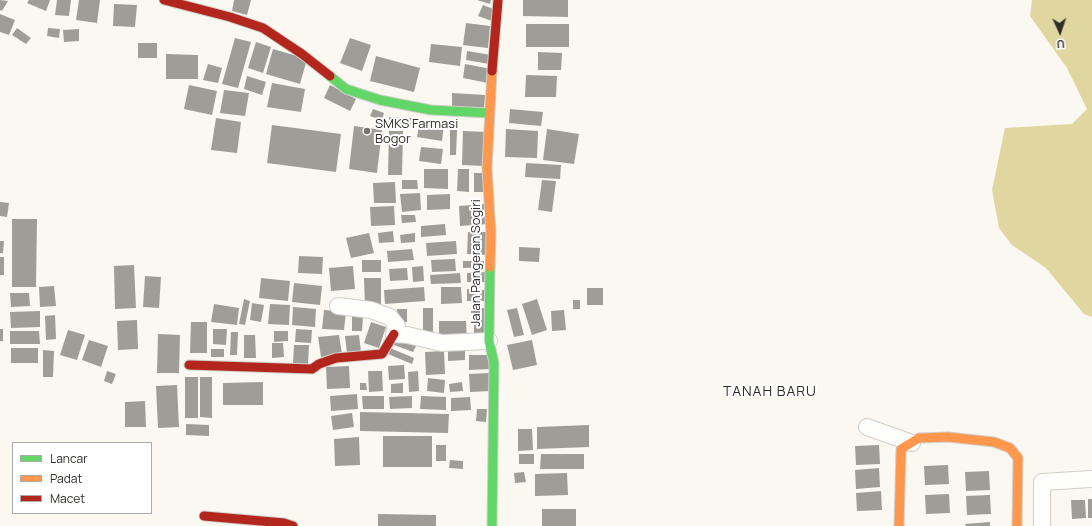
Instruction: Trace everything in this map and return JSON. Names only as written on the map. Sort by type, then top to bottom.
[{"type":"street","points":[[164,0],[230,17],[263,28],[302,54],[346,89],[373,98],[431,110],[489,113]]},
{"type":"street","name":"Jalan Pangeran Sogiri","points":[[492,526],[494,363],[489,341],[491,234],[487,168],[489,113],[498,0]]},
{"type":"street","points":[[189,365],[312,369],[319,364],[336,358],[382,354],[397,326],[390,317],[371,310],[338,306]]},
{"type":"street","points":[[394,334],[407,335],[442,343],[489,341]]},
{"type":"street","points":[[867,427],[912,443]]},
{"type":"street","points":[[899,526],[901,449],[919,438],[948,437],[994,442],[1010,448],[1018,458],[1017,526]]},
{"type":"street","points":[[1042,526],[1042,482],[1092,479]]},
{"type":"street","points":[[204,516],[284,523],[293,526]]},
{"type":"shaded area","points":[[1032,0],[1092,0],[1092,317],[1084,314],[1046,268],[1012,245],[999,228],[992,190],[1005,128],[1072,124],[1087,109],[1067,68],[1030,16]]},
{"type":"building","points":[[0,0],[8,1],[2,11],[0,10]]},
{"type":"building","points":[[29,0],[50,0],[46,11],[27,3]]},
{"type":"building","points":[[57,0],[71,0],[69,16],[55,15]]},
{"type":"building","points":[[79,0],[100,0],[97,23],[76,20]]},
{"type":"building","points":[[234,0],[251,0],[247,15],[232,11]]},
{"type":"building","points":[[477,0],[491,0],[490,4]]},
{"type":"building","points":[[523,0],[568,0],[568,17],[523,16]]},
{"type":"building","points":[[114,4],[137,5],[135,27],[113,26]]},
{"type":"building","points":[[483,5],[496,10],[492,21],[478,16]]},
{"type":"building","points":[[0,14],[15,20],[9,35],[0,32]]},
{"type":"building","points":[[466,23],[490,26],[488,48],[463,45]]},
{"type":"building","points":[[526,24],[569,24],[569,47],[526,47]]},
{"type":"building","points":[[17,28],[31,38],[26,44],[12,35]]},
{"type":"building","points":[[48,28],[60,29],[59,38],[47,36]]},
{"type":"building","points":[[79,29],[79,41],[64,42],[63,30]]},
{"type":"building","points":[[235,38],[251,42],[238,88],[222,84]]},
{"type":"building","points":[[350,38],[371,45],[362,71],[340,63]]},
{"type":"building","points":[[256,42],[271,47],[263,73],[248,68]]},
{"type":"building","points":[[138,43],[157,43],[157,58],[138,58]]},
{"type":"building","points":[[431,44],[462,47],[460,66],[429,62]]},
{"type":"building","points":[[273,49],[307,59],[300,84],[266,74]]},
{"type":"building","points":[[467,51],[491,55],[489,64],[466,60]]},
{"type":"building","points":[[538,52],[562,53],[561,70],[538,70]]},
{"type":"building","points":[[166,54],[198,55],[198,79],[166,79]]},
{"type":"building","points":[[376,56],[420,68],[414,92],[370,81]]},
{"type":"building","points":[[208,64],[222,68],[218,83],[203,80]]},
{"type":"building","points":[[465,64],[491,69],[488,83],[463,78]]},
{"type":"building","points":[[526,75],[557,76],[556,97],[525,97]]},
{"type":"building","points":[[247,76],[266,82],[262,95],[244,89]]},
{"type":"building","points":[[272,83],[305,89],[301,112],[267,107]]},
{"type":"building","points":[[189,85],[217,91],[212,115],[184,109]]},
{"type":"building","points":[[330,85],[356,99],[350,111],[324,98]]},
{"type":"building","points":[[224,90],[249,93],[245,116],[220,113]]},
{"type":"building","points":[[452,93],[485,95],[484,110],[452,109]]},
{"type":"building","points":[[373,109],[384,113],[382,120],[370,116]]},
{"type":"building","points":[[510,109],[543,112],[541,126],[509,123]]},
{"type":"building","points":[[389,117],[411,118],[411,126],[389,125]]},
{"type":"building","points":[[216,118],[241,122],[237,153],[211,150]]},
{"type":"building","points":[[420,120],[444,124],[442,141],[417,137]]},
{"type":"building","points":[[272,125],[341,134],[336,172],[267,163]]},
{"type":"building","points":[[354,126],[382,130],[377,173],[349,169]]},
{"type":"building","points":[[506,129],[538,131],[537,158],[505,157]]},
{"type":"building","points":[[547,129],[579,134],[574,164],[543,160]]},
{"type":"building","points":[[450,130],[457,130],[456,155],[450,155]]},
{"type":"building","points":[[389,131],[403,131],[402,175],[388,175]]},
{"type":"building","points":[[463,131],[487,132],[485,166],[462,165]]},
{"type":"building","points":[[421,147],[443,149],[441,164],[419,161]]},
{"type":"building","points":[[526,163],[561,165],[560,179],[525,177]]},
{"type":"building","points":[[424,169],[448,169],[448,189],[424,188]]},
{"type":"building","points":[[458,169],[469,169],[469,192],[457,191]]},
{"type":"building","points":[[474,173],[485,173],[485,192],[474,192]]},
{"type":"building","points":[[402,180],[417,180],[418,189],[402,189]]},
{"type":"building","points":[[542,180],[556,181],[552,212],[538,210]]},
{"type":"building","points":[[395,182],[396,203],[374,203],[373,183]]},
{"type":"building","points":[[420,193],[421,210],[402,212],[400,194]]},
{"type":"building","points":[[450,194],[450,209],[427,210],[427,195]]},
{"type":"building","points":[[0,202],[9,203],[7,217],[0,216]]},
{"type":"building","points":[[485,204],[487,224],[460,226],[459,206]]},
{"type":"building","points":[[394,206],[395,225],[371,226],[370,207]]},
{"type":"building","points":[[401,215],[415,215],[416,222],[402,223]]},
{"type":"building","points":[[12,219],[37,219],[36,287],[12,287]]},
{"type":"building","points":[[445,224],[446,235],[421,237],[421,226]]},
{"type":"building","points":[[393,231],[394,242],[379,243],[378,233]]},
{"type":"building","points":[[468,232],[488,232],[487,255],[467,254]]},
{"type":"building","points":[[369,233],[374,253],[351,258],[346,238]]},
{"type":"building","points":[[415,233],[415,242],[401,243],[400,235]]},
{"type":"building","points":[[0,241],[4,241],[3,253],[0,253]]},
{"type":"building","points":[[456,241],[457,254],[427,256],[426,243]]},
{"type":"building","points":[[519,247],[540,248],[539,262],[519,261]]},
{"type":"building","points":[[412,249],[414,260],[388,262],[387,251]]},
{"type":"building","points":[[299,256],[323,257],[322,274],[298,273]]},
{"type":"building","points":[[0,257],[4,257],[4,275],[0,275]]},
{"type":"building","points":[[455,259],[456,271],[432,272],[431,260]]},
{"type":"building","points":[[362,260],[381,260],[381,272],[362,272]]},
{"type":"building","points":[[463,261],[484,261],[484,267],[463,268]]},
{"type":"building","points":[[134,265],[136,308],[115,309],[114,266]]},
{"type":"building","points":[[353,266],[355,289],[331,291],[329,268]]},
{"type":"building","points":[[423,266],[424,281],[413,282],[412,267]]},
{"type":"building","points":[[407,268],[408,280],[390,281],[389,269]]},
{"type":"building","points":[[486,272],[486,282],[467,282],[467,273]]},
{"type":"building","points":[[460,273],[461,283],[431,284],[430,275]]},
{"type":"building","points":[[145,276],[161,277],[159,308],[143,307]]},
{"type":"building","points":[[261,278],[290,281],[288,301],[259,298]]},
{"type":"building","points":[[364,278],[381,278],[381,306],[365,306]]},
{"type":"building","points":[[294,283],[322,286],[320,305],[292,302]]},
{"type":"building","points":[[54,286],[56,306],[40,307],[39,287]]},
{"type":"building","points":[[424,287],[425,301],[385,304],[384,290]]},
{"type":"building","points":[[441,287],[461,287],[462,303],[441,304]]},
{"type":"building","points":[[587,288],[603,288],[603,305],[587,305]]},
{"type":"building","points":[[467,289],[485,290],[484,301],[467,301]]},
{"type":"building","points":[[10,293],[29,293],[30,306],[11,307]]},
{"type":"building","points":[[244,299],[250,301],[245,325],[239,324]]},
{"type":"building","points":[[537,299],[547,330],[532,335],[522,304]]},
{"type":"building","points":[[573,300],[580,300],[580,309],[573,309]]},
{"type":"building","points":[[252,303],[264,305],[261,322],[250,320]]},
{"type":"building","points":[[214,304],[239,308],[237,325],[211,322]]},
{"type":"building","points":[[270,304],[290,305],[289,325],[268,324]]},
{"type":"building","points":[[293,307],[316,309],[315,327],[292,325]]},
{"type":"building","points":[[423,308],[433,308],[433,335],[423,335]]},
{"type":"building","points":[[474,308],[486,308],[486,340],[474,340]]},
{"type":"building","points":[[517,308],[524,335],[514,337],[507,310]]},
{"type":"building","points":[[397,309],[407,309],[407,322],[398,322]]},
{"type":"building","points":[[324,310],[346,312],[344,330],[322,329]]},
{"type":"building","points":[[564,310],[566,330],[552,331],[551,311]]},
{"type":"building","points":[[40,311],[40,327],[11,328],[10,312]]},
{"type":"building","points":[[55,315],[56,339],[46,340],[45,316]]},
{"type":"building","points":[[352,316],[363,316],[362,331],[352,331]]},
{"type":"building","points":[[137,320],[138,349],[118,350],[117,321]]},
{"type":"building","points":[[439,321],[466,321],[467,340],[439,340]]},
{"type":"building","points":[[191,322],[207,322],[207,353],[190,353]]},
{"type":"building","points":[[371,322],[386,327],[379,348],[364,343]]},
{"type":"building","points":[[0,329],[3,329],[3,341],[0,341]]},
{"type":"building","points":[[213,329],[227,329],[226,345],[213,344]]},
{"type":"building","points":[[296,329],[312,330],[311,343],[295,342]]},
{"type":"building","points":[[68,330],[85,335],[77,360],[60,355]]},
{"type":"building","points":[[10,331],[39,331],[40,344],[10,344]]},
{"type":"building","points":[[274,331],[288,331],[288,341],[274,342]]},
{"type":"building","points":[[231,332],[238,332],[237,355],[230,355]]},
{"type":"building","points":[[158,334],[180,335],[179,373],[157,373]]},
{"type":"building","points":[[244,335],[255,335],[256,358],[244,358]]},
{"type":"building","points":[[339,335],[342,354],[321,357],[318,337]]},
{"type":"building","points":[[359,335],[361,352],[347,353],[345,336]]},
{"type":"building","points":[[398,336],[417,344],[413,352],[394,345]]},
{"type":"building","points":[[89,340],[108,346],[101,367],[82,360]]},
{"type":"building","points":[[532,340],[537,365],[513,370],[507,345]]},
{"type":"building","points":[[272,343],[283,343],[284,357],[272,358]]},
{"type":"building","points":[[294,345],[309,345],[308,364],[293,363]]},
{"type":"building","points":[[465,346],[465,360],[448,361],[448,347]]},
{"type":"building","points":[[11,348],[38,348],[38,363],[11,363]]},
{"type":"building","points":[[390,348],[414,358],[412,364],[388,354]]},
{"type":"building","points":[[211,349],[224,349],[224,357],[211,357]]},
{"type":"building","points":[[43,350],[54,351],[53,377],[43,377]]},
{"type":"building","points":[[444,351],[445,374],[426,375],[425,352]]},
{"type":"building","points":[[469,355],[491,355],[491,369],[469,370]]},
{"type":"building","points":[[404,365],[405,379],[389,380],[388,366]]},
{"type":"building","points":[[349,366],[350,388],[327,389],[326,367]]},
{"type":"building","points":[[107,371],[116,374],[112,384],[104,381]]},
{"type":"building","points":[[368,371],[382,371],[383,391],[369,392]]},
{"type":"building","points":[[418,371],[419,391],[409,392],[408,372]]},
{"type":"building","points":[[490,373],[491,391],[470,392],[469,374]]},
{"type":"building","points":[[185,377],[198,377],[198,418],[185,418]]},
{"type":"building","points":[[200,377],[212,377],[212,418],[200,417]]},
{"type":"building","points":[[428,378],[445,380],[444,393],[427,391]]},
{"type":"building","points":[[263,382],[263,405],[223,405],[223,383]]},
{"type":"building","points":[[462,382],[463,391],[450,392],[449,384]]},
{"type":"building","points":[[360,383],[366,383],[367,390],[360,390]]},
{"type":"building","points":[[403,383],[403,393],[391,393],[391,384]]},
{"type":"building","points":[[177,385],[179,427],[158,428],[156,386]]},
{"type":"building","points":[[357,394],[358,409],[331,411],[330,396]]},
{"type":"building","points":[[362,396],[384,396],[384,409],[363,409]]},
{"type":"building","points":[[412,396],[412,408],[390,409],[389,397]]},
{"type":"building","points":[[421,396],[446,397],[446,410],[420,409]]},
{"type":"building","points":[[470,397],[471,410],[451,411],[451,398]]},
{"type":"building","points":[[145,401],[146,427],[125,427],[125,402]]},
{"type":"building","points":[[477,409],[487,409],[486,422],[476,421]]},
{"type":"building","points":[[360,412],[449,414],[448,433],[360,431]]},
{"type":"building","points":[[352,413],[354,427],[333,430],[331,416]]},
{"type":"building","points":[[186,424],[209,425],[209,436],[186,435]]},
{"type":"building","points":[[589,425],[589,447],[537,449],[537,427]]},
{"type":"building","points":[[518,429],[532,429],[533,450],[518,451]]},
{"type":"building","points":[[383,436],[432,436],[432,467],[383,467]]},
{"type":"building","points":[[359,437],[360,465],[335,466],[334,439]]},
{"type":"building","points":[[436,445],[446,445],[446,461],[436,461]]},
{"type":"building","points":[[879,445],[880,464],[856,465],[855,446]]},
{"type":"building","points":[[519,454],[534,454],[534,464],[519,464]]},
{"type":"building","points":[[541,454],[584,454],[584,469],[540,469]]},
{"type":"building","points":[[450,460],[463,461],[463,469],[449,468]]},
{"type":"building","points":[[948,465],[949,484],[925,485],[924,466]]},
{"type":"building","points":[[879,468],[880,487],[856,489],[855,470]]},
{"type":"building","points":[[989,471],[990,490],[966,491],[965,472]]},
{"type":"building","points":[[524,472],[526,482],[515,483],[514,473]]},
{"type":"building","points":[[567,473],[568,495],[535,496],[535,474]]},
{"type":"building","points":[[881,491],[882,510],[857,511],[856,493]]},
{"type":"building","points":[[949,494],[950,513],[926,514],[925,495]]},
{"type":"building","points":[[990,495],[991,514],[967,515],[966,496]]},
{"type":"building","points":[[1088,499],[1092,499],[1092,518],[1088,518]]},
{"type":"building","points":[[1071,500],[1085,500],[1086,518],[1072,519]]},
{"type":"building","points":[[542,509],[576,509],[576,526],[542,526]]},
{"type":"building","points":[[378,514],[436,515],[436,526],[378,526]]},
{"type":"building","points":[[990,522],[990,526],[966,526],[965,524]]},
{"type":"traffic: fast","points":[[330,76],[346,89],[380,100],[431,110],[489,113]]},
{"type":"traffic: fast","points":[[490,267],[489,341],[494,363],[492,526]]},
{"type":"traffic: slow","points":[[490,267],[491,234],[487,168],[492,71]]},
{"type":"traffic: slow","points":[[899,526],[901,449],[919,438],[948,437],[994,442],[1010,448],[1018,458],[1017,526]]},
{"type":"traffic: jam","points":[[164,0],[230,17],[263,28],[302,54],[330,76]]},
{"type":"traffic: jam","points":[[492,71],[498,0]]},
{"type":"traffic: jam","points":[[189,365],[312,369],[319,364],[336,358],[382,354],[394,334]]},
{"type":"traffic: jam","points":[[204,516],[284,523],[293,526]]},
{"type":"place","name":"SMKS Farmasi Bogor","points":[[367,131]]},
{"type":"district","name":"TANAH BARU","points":[[770,392]]}]
